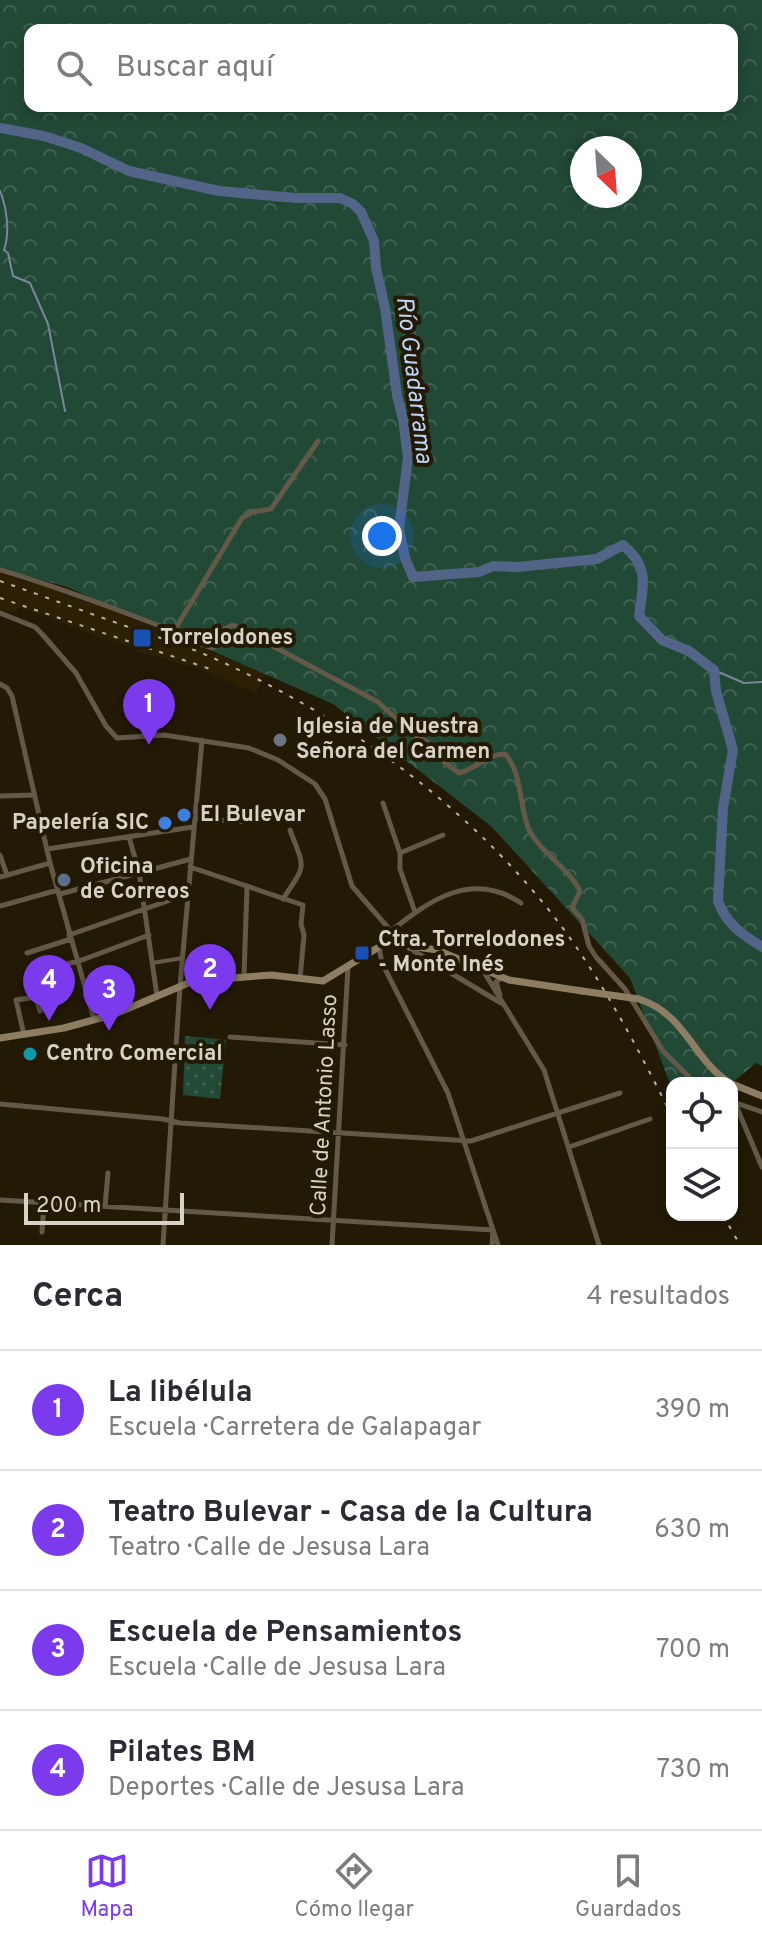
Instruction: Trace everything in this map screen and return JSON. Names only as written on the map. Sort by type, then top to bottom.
[{"type":"main road","points":[[0,1038],[24,1036],[95,1020],[193,981],[271,975],[323,981],[391,943],[437,950],[502,977],[528,984],[639,999],[658,1008],[680,1026],[709,1065],[723,1077]]},
{"type":"main road","points":[[738,1087],[762,1096]]},
{"type":"street","points":[[174,631],[242,518],[252,512],[271,509],[318,441]]},
{"type":"street","points":[[0,570],[49,584],[213,648],[224,629],[233,625],[378,702],[412,733],[435,747],[444,762],[459,773],[469,771],[494,754],[505,754],[514,769],[529,830],[573,877],[580,891],[572,908],[582,919],[589,946],[625,989],[663,1051],[689,1077]]},
{"type":"street","points":[[0,613],[35,627],[42,634],[76,673],[106,726],[117,738],[164,735],[249,748],[278,760],[321,791],[352,886],[391,931],[391,943]]},
{"type":"street","points":[[0,684],[12,696],[50,863],[95,1020]]},
{"type":"street","points":[[163,1245],[180,986],[202,740]]},
{"type":"street","points":[[0,796],[34,795]]},
{"type":"street","points":[[383,803],[415,912]]},
{"type":"street","points":[[194,818],[248,822]]},
{"type":"street","points":[[47,849],[193,827]]},
{"type":"street","points":[[283,899],[303,864],[290,830]]},
{"type":"street","points":[[400,853],[443,835]]},
{"type":"street","points":[[129,837],[139,872],[157,996]]},
{"type":"street","points":[[0,855],[3,876],[50,863]]},
{"type":"street","points":[[0,906],[191,859]]},
{"type":"street","points":[[190,867],[303,905],[300,979]]},
{"type":"street","points":[[244,976],[247,887]]},
{"type":"street","points":[[391,931],[438,897],[459,890],[494,889],[505,892],[521,903]]},
{"type":"street","points":[[27,953],[188,894]]},
{"type":"street","points":[[48,969],[149,935]]},
{"type":"street","points":[[403,944],[502,1003]]},
{"type":"street","points":[[379,947],[382,963],[448,1093],[493,1230],[495,1245]]},
{"type":"street","points":[[152,963],[183,958]]},
{"type":"street","name":"Calle de Antonio Lasso","points":[[332,1245],[348,967]]},
{"type":"street","points":[[482,969],[544,1070],[599,1245]]},
{"type":"street","points":[[502,977],[496,982],[502,1003]]},
{"type":"street","points":[[24,1036],[16,1000],[36,997],[40,1011]]},
{"type":"street","points":[[230,1037],[345,1045]]},
{"type":"street","points":[[0,1104],[171,1121],[465,1141],[620,1093]]},
{"type":"street","points":[[738,1103],[762,1112]]},
{"type":"street","points":[[738,1111],[762,1167]]},
{"type":"street","points":[[569,1147],[650,1119]]},
{"type":"street","points":[[105,1206],[108,1173]]},
{"type":"street","points":[[0,1200],[493,1230]]},
{"type":"street","points":[[42,1232],[44,1203]]},
{"type":"shaded area","name":"Torrelodones","points":[[0,574],[98,604],[265,674],[256,694],[203,670],[143,653],[19,607],[16,614],[4,611],[0,609]]},
{"type":"green space","points":[[0,0],[762,0],[762,1066],[756,1063],[738,1078],[667,1077],[630,978],[492,827],[333,704],[67,587],[0,568]]},
{"type":"green space","points":[[185,1036],[226,1040],[220,1099],[183,1095]]},
{"type":"waterway","name":"Río Guadarrama","points":[[0,128],[44,136],[81,148],[129,171],[219,191],[296,198],[340,198],[361,212],[374,241],[403,419],[408,457],[399,529],[413,577],[479,572],[493,566],[517,567],[597,559],[623,545],[632,553],[643,577],[639,616],[662,640],[689,651],[714,670],[716,691],[733,750],[723,808],[718,901],[730,922],[762,947]]},
{"type":"waterway","points":[[0,191],[7,220],[4,250],[8,253],[13,276],[30,283],[48,324],[65,411]]},
{"type":"waterway","points":[[714,670],[744,683],[762,682]]},
{"type":"railway","points":[[0,581],[211,657],[309,707],[402,768],[486,840],[559,923],[606,993],[666,1104]]},
{"type":"railway","points":[[0,598],[216,671]]},
{"type":"railway","points":[[726,1221],[740,1245]]},
{"type":"place","name":"Torrelodones","points":[[142,638]]},
{"type":"place","name":"Iglesia de Nuestra Señora del Carmen","points":[[280,740]]},
{"type":"place","name":"La libélula","points":[[149,745]]},
{"type":"place","name":"El Bulevar","points":[[184,815]]},
{"type":"place","name":"Papelería SIC","points":[[165,823]]},
{"type":"place","name":"Oficina de Correos","points":[[64,880]]},
{"type":"place","name":"Ctra. Torrelodones - Monte Inés","points":[[362,953]]},
{"type":"place","name":"Teatro Bulevar - Casa de la Cultura","points":[[210,1010]]},
{"type":"place","name":"Pilates BM","points":[[49,1021]]},
{"type":"place","name":"Escuela de Pensamientos","points":[[109,1031]]},
{"type":"place","name":"Centro Comercial","points":[[30,1054]]}]
